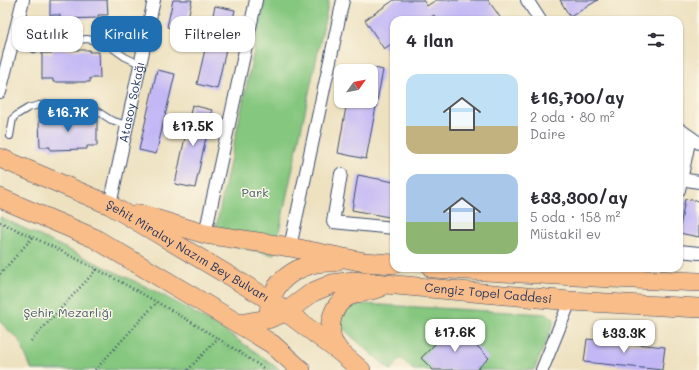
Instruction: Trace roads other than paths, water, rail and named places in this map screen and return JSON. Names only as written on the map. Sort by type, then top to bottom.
[{"type":"main road","name":"Şehit Miralay Nazım Bey Bulvarı","points":[[0,158],[110,204],[270,300],[340,352],[361,370]]},
{"type":"main road","points":[[0,198],[94,238],[272,344],[301,370]]},
{"type":"main road","points":[[110,204],[206,234],[290,247],[364,262]]},
{"type":"main road","points":[[272,344],[268,319],[270,300],[274,291],[282,280],[298,269],[317,262],[390,264]]},
{"type":"main road","name":"Cengiz Topel Caddesi","points":[[575,272],[611,273],[699,282]]},
{"type":"main road","name":"Cengiz Topel Caddesi","points":[[239,324],[268,319],[286,312],[313,292],[332,284],[353,281],[570,301],[699,308]]},
{"type":"main road","points":[[340,352],[334,343],[331,332],[331,321],[334,311],[340,302],[348,296],[392,285]]},
{"type":"street","points":[[0,92],[23,0]]},
{"type":"street","name":"Atasoy Sokağı","points":[[110,204],[154,0]]},
{"type":"street","points":[[206,234],[256,0]]},
{"type":"street","points":[[290,247],[343,0]]},
{"type":"street","points":[[527,0],[537,16]]},
{"type":"street","points":[[683,132],[694,140],[683,175]]},
{"type":"street","points":[[341,174],[333,222],[390,228]]},
{"type":"street","points":[[683,184],[699,182]]},
{"type":"street","points":[[683,251],[699,252]]},
{"type":"street","points":[[542,370],[570,301]]},
{"type":"lane","points":[[83,39],[97,41],[108,45],[125,57],[140,64]]},
{"type":"lane","points":[[10,136],[13,118],[28,108],[39,105],[51,104],[91,107],[111,120],[127,125]]},
{"type":"park label","name":"Park","points":[[255,193]]},
{"type":"park label","name":"Şehir Mezarlığı","points":[[68,313]]}]
